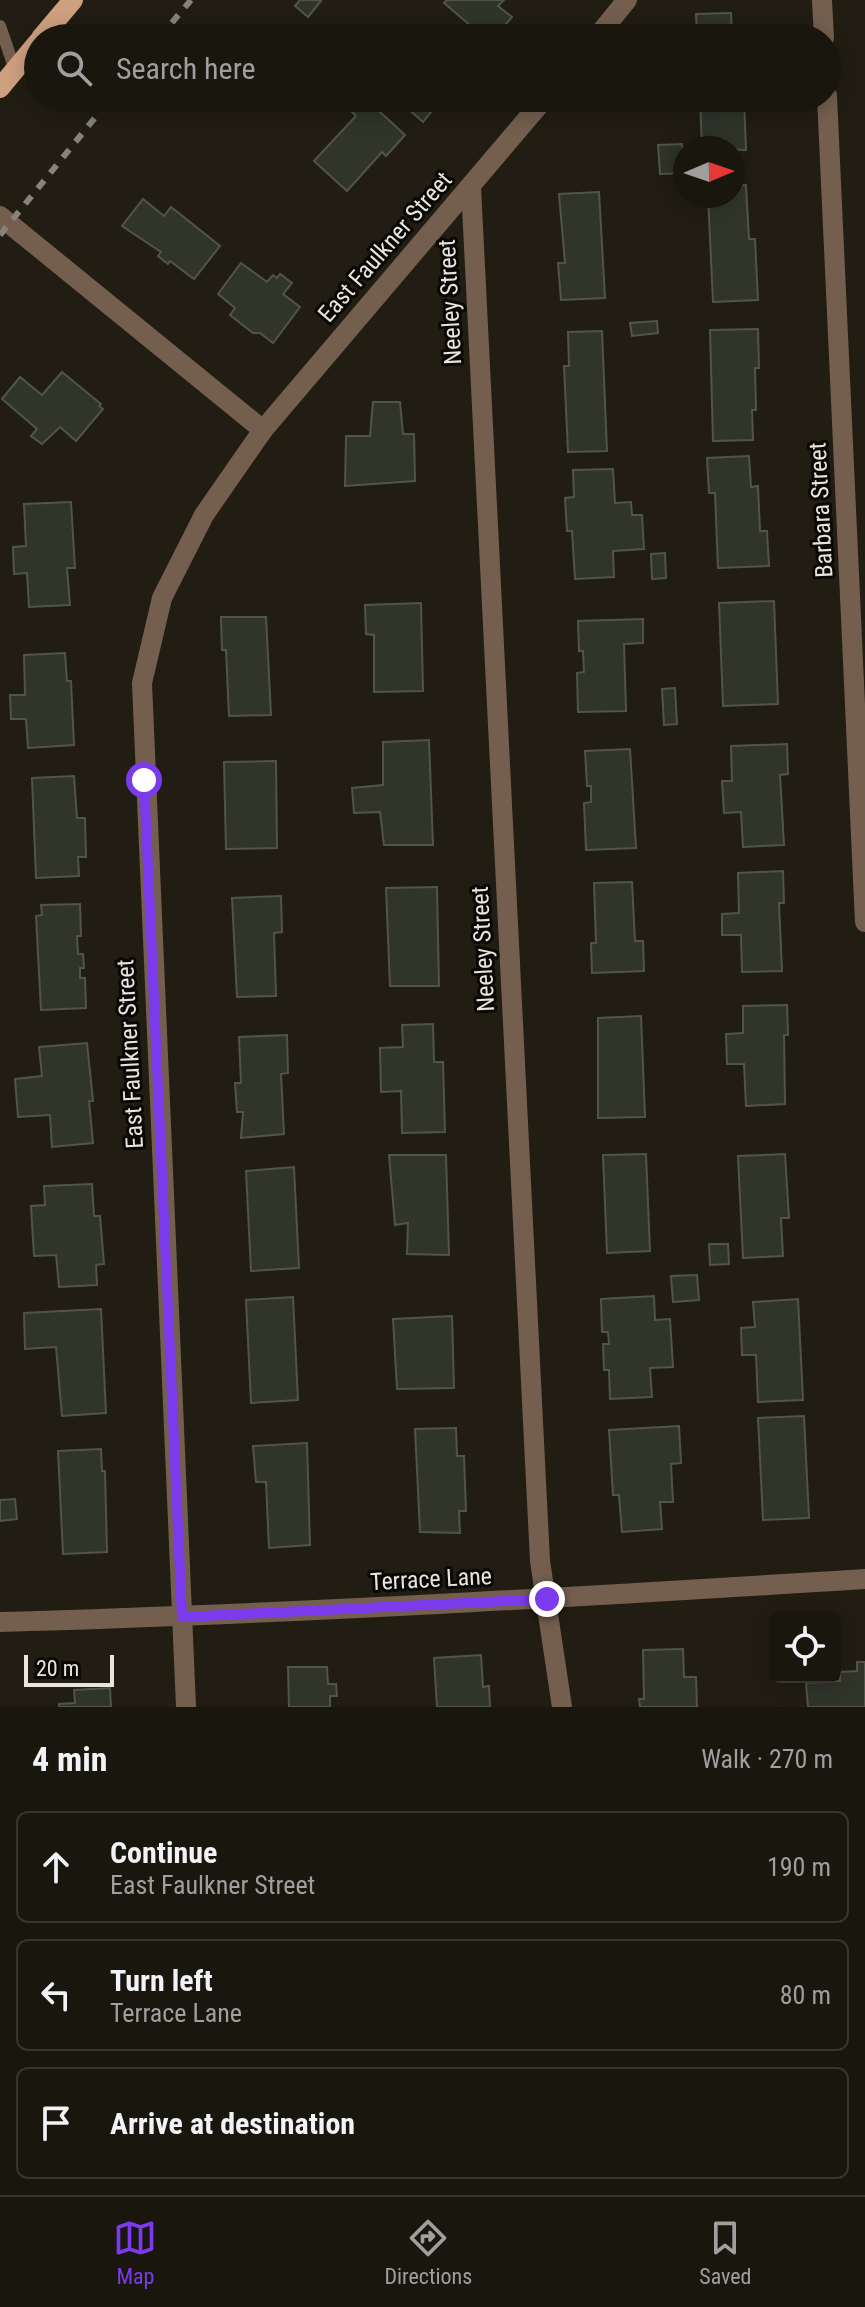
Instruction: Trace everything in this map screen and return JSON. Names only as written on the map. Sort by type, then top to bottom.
[{"type":"main road","points":[[53,24],[73,0]]},
{"type":"main road","points":[[0,88],[7,68],[24,54]]},
{"type":"street","points":[[607,24],[627,0]]},
{"type":"street","points":[[822,0],[823,24]]},
{"type":"street","name":"East Faulkner Street","points":[[186,1707],[142,683],[162,598],[204,515],[263,430],[533,112]]},
{"type":"street","name":"Barbara Street","points":[[828,112],[857,564],[865,922]]},
{"type":"street","name":"Neeley Street","points":[[471,187],[540,1561],[562,1707]]},
{"type":"street","points":[[0,216],[263,430]]},
{"type":"street","name":"Terrace Lane","points":[[0,1622],[182,1617],[547,1599],[865,1579]]},
{"type":"lane","points":[[0,26],[7,68]]},
{"type":"building","points":[[300,0],[321,1],[308,17],[295,6]]},
{"type":"building","points":[[447,0],[504,0],[498,6],[512,17],[506,24],[469,24],[444,3]]},
{"type":"building","points":[[731,13],[731,24],[696,24],[696,14]]},
{"type":"building","points":[[352,112],[380,112],[405,135],[386,156],[382,152],[347,191],[314,161],[356,116]]},
{"type":"building","points":[[412,112],[431,112],[423,122]]},
{"type":"building","points":[[701,112],[745,112],[746,150],[745,136],[702,136]]},
{"type":"building","points":[[673,144],[673,173],[660,174],[658,145]]},
{"type":"building","points":[[745,185],[749,239],[755,239],[758,300],[713,302],[709,208],[745,208]]},
{"type":"building","points":[[599,192],[605,298],[561,300],[558,263],[565,263],[559,194]]},
{"type":"building","points":[[143,199],[164,216],[171,207],[220,246],[194,279],[170,261],[168,264],[158,256],[161,252],[122,226]]},
{"type":"building","points":[[241,263],[267,282],[273,275],[277,278],[280,274],[292,283],[283,294],[300,307],[273,343],[260,333],[253,333],[230,315],[235,308],[218,294]]},
{"type":"building","points":[[657,321],[658,333],[632,336],[630,323]]},
{"type":"building","points":[[758,329],[759,368],[755,368],[753,440],[713,441],[710,330]]},
{"type":"building","points":[[602,331],[607,451],[568,452],[564,366],[569,366],[568,332]]},
{"type":"building","points":[[62,372],[103,409],[76,441],[60,427],[42,444],[31,436],[37,429],[2,399],[20,377],[42,395]]},
{"type":"building","points":[[373,402],[400,402],[403,434],[414,434],[415,481],[345,486],[346,436],[370,436]]},
{"type":"building","points":[[749,456],[751,487],[758,486],[760,531],[767,531],[769,566],[718,568],[715,493],[709,493],[707,458]]},
{"type":"building","points":[[613,469],[615,503],[631,502],[632,515],[642,515],[644,549],[613,551],[614,577],[575,579],[572,531],[567,531],[565,498],[574,497],[573,470]]},
{"type":"building","points":[[71,502],[75,568],[67,568],[70,605],[29,607],[27,573],[14,574],[13,547],[26,546],[24,504]]},
{"type":"building","points":[[665,553],[666,578],[652,579],[651,554]]},
{"type":"building","points":[[774,601],[778,704],[723,706],[719,603]]},
{"type":"building","points":[[421,603],[423,691],[374,692],[374,635],[366,634],[365,605]]},
{"type":"building","points":[[221,617],[266,617],[271,715],[229,716]]},
{"type":"building","points":[[643,619],[643,643],[624,644],[626,711],[578,712],[577,673],[584,672],[583,651],[579,651],[578,621]]},
{"type":"building","points":[[65,653],[67,681],[71,681],[74,745],[28,748],[26,719],[11,719],[10,695],[25,695],[24,655]]},
{"type":"building","points":[[675,688],[677,724],[664,725],[662,689]]},
{"type":"building","points":[[429,740],[433,845],[384,845],[380,812],[354,813],[352,788],[383,785],[383,742]]},
{"type":"building","points":[[787,744],[788,774],[780,775],[784,845],[743,847],[741,812],[724,813],[722,781],[732,781],[731,746]]},
{"type":"building","points":[[630,749],[636,848],[586,850],[584,803],[591,802],[591,786],[587,786],[585,751]]},
{"type":"building","points":[[276,761],[277,848],[226,849],[224,762]]},
{"type":"building","points":[[74,776],[77,818],[85,818],[86,857],[78,857],[79,876],[36,878],[32,778]]},
{"type":"building","points":[[783,871],[784,903],[779,903],[782,971],[742,972],[741,935],[722,935],[722,914],[739,913],[738,873]]},
{"type":"building","points":[[632,882],[635,941],[643,941],[644,971],[592,973],[591,943],[596,943],[594,883]]},
{"type":"building","points":[[437,887],[439,986],[390,986],[386,888]]},
{"type":"building","points":[[281,896],[282,932],[274,933],[276,996],[237,997],[232,898]]},
{"type":"building","points":[[80,904],[78,954],[83,954],[84,968],[80,968],[80,978],[85,978],[86,1008],[41,1010],[36,916],[42,915],[41,905]]},
{"type":"building","points":[[787,1005],[785,1104],[746,1106],[744,1064],[727,1064],[726,1034],[743,1033],[743,1006]]},
{"type":"building","points":[[641,1016],[645,1117],[598,1118],[598,1018]]},
{"type":"building","points":[[433,1024],[434,1062],[443,1062],[445,1132],[402,1133],[401,1091],[381,1092],[380,1048],[403,1047],[402,1025]]},
{"type":"building","points":[[287,1035],[288,1073],[281,1074],[284,1134],[241,1138],[243,1112],[237,1112],[235,1083],[241,1083],[239,1037]]},
{"type":"building","points":[[87,1043],[93,1101],[89,1101],[93,1143],[52,1147],[50,1115],[18,1117],[15,1079],[42,1076],[39,1047]]},
{"type":"building","points":[[646,1154],[650,1251],[607,1253],[603,1155]]},
{"type":"building","points":[[785,1154],[789,1218],[781,1218],[783,1256],[743,1258],[738,1156]]},
{"type":"building","points":[[389,1155],[446,1155],[449,1255],[407,1254],[408,1223],[395,1225]]},
{"type":"building","points":[[294,1167],[299,1268],[251,1271],[246,1171]]},
{"type":"building","points":[[92,1184],[94,1216],[100,1216],[104,1264],[96,1265],[97,1285],[59,1287],[56,1255],[34,1256],[31,1206],[45,1205],[44,1186]]},
{"type":"building","points":[[709,1244],[728,1244],[729,1264],[710,1265]]},
{"type":"building","points":[[697,1275],[699,1300],[673,1302],[671,1276]]},
{"type":"building","points":[[654,1296],[655,1320],[670,1319],[673,1367],[650,1368],[652,1397],[610,1399],[609,1370],[604,1370],[603,1344],[609,1344],[608,1332],[602,1332],[601,1299]]},
{"type":"building","points":[[293,1297],[298,1400],[251,1403],[246,1300]]},
{"type":"building","points":[[798,1299],[803,1400],[758,1402],[756,1355],[742,1355],[741,1328],[755,1327],[753,1302]]},
{"type":"building","points":[[101,1309],[106,1413],[62,1416],[56,1347],[25,1349],[24,1313]]},
{"type":"building","points":[[452,1316],[454,1388],[397,1389],[393,1319]]},
{"type":"building","points":[[804,1416],[809,1518],[763,1520],[758,1418]]},
{"type":"building","points":[[679,1426],[681,1463],[671,1464],[673,1502],[660,1502],[662,1529],[622,1532],[619,1495],[613,1495],[609,1430]]},
{"type":"building","points":[[456,1428],[457,1456],[464,1456],[466,1511],[459,1511],[460,1533],[420,1532],[415,1429]]},
{"type":"building","points":[[307,1443],[310,1545],[269,1548],[266,1482],[256,1482],[253,1446]]},
{"type":"building","points":[[101,1449],[102,1471],[105,1471],[107,1552],[63,1554],[58,1451]]},
{"type":"building","points":[[15,1499],[17,1519],[0,1521],[0,1500]]},
{"type":"building","points":[[683,1649],[684,1677],[696,1677],[697,1707],[640,1707],[639,1699],[644,1699],[643,1650]]},
{"type":"building","points":[[481,1655],[483,1687],[489,1686],[490,1707],[437,1707],[434,1658]]},
{"type":"building","points":[[857,1662],[865,1662],[865,1707],[808,1707],[806,1683],[841,1683],[841,1672],[857,1671]]},
{"type":"building","points":[[288,1667],[327,1667],[328,1684],[336,1684],[337,1696],[330,1696],[330,1707],[289,1707]]},
{"type":"building","points":[[110,1688],[111,1707],[59,1707],[59,1704],[75,1703],[74,1690]]},
{"type":"railway","points":[[171,24],[191,0]]},
{"type":"railway","points":[[0,235],[100,112]]},
{"type":"route","points":[[144,780],[182,1617],[547,1599]]}]
